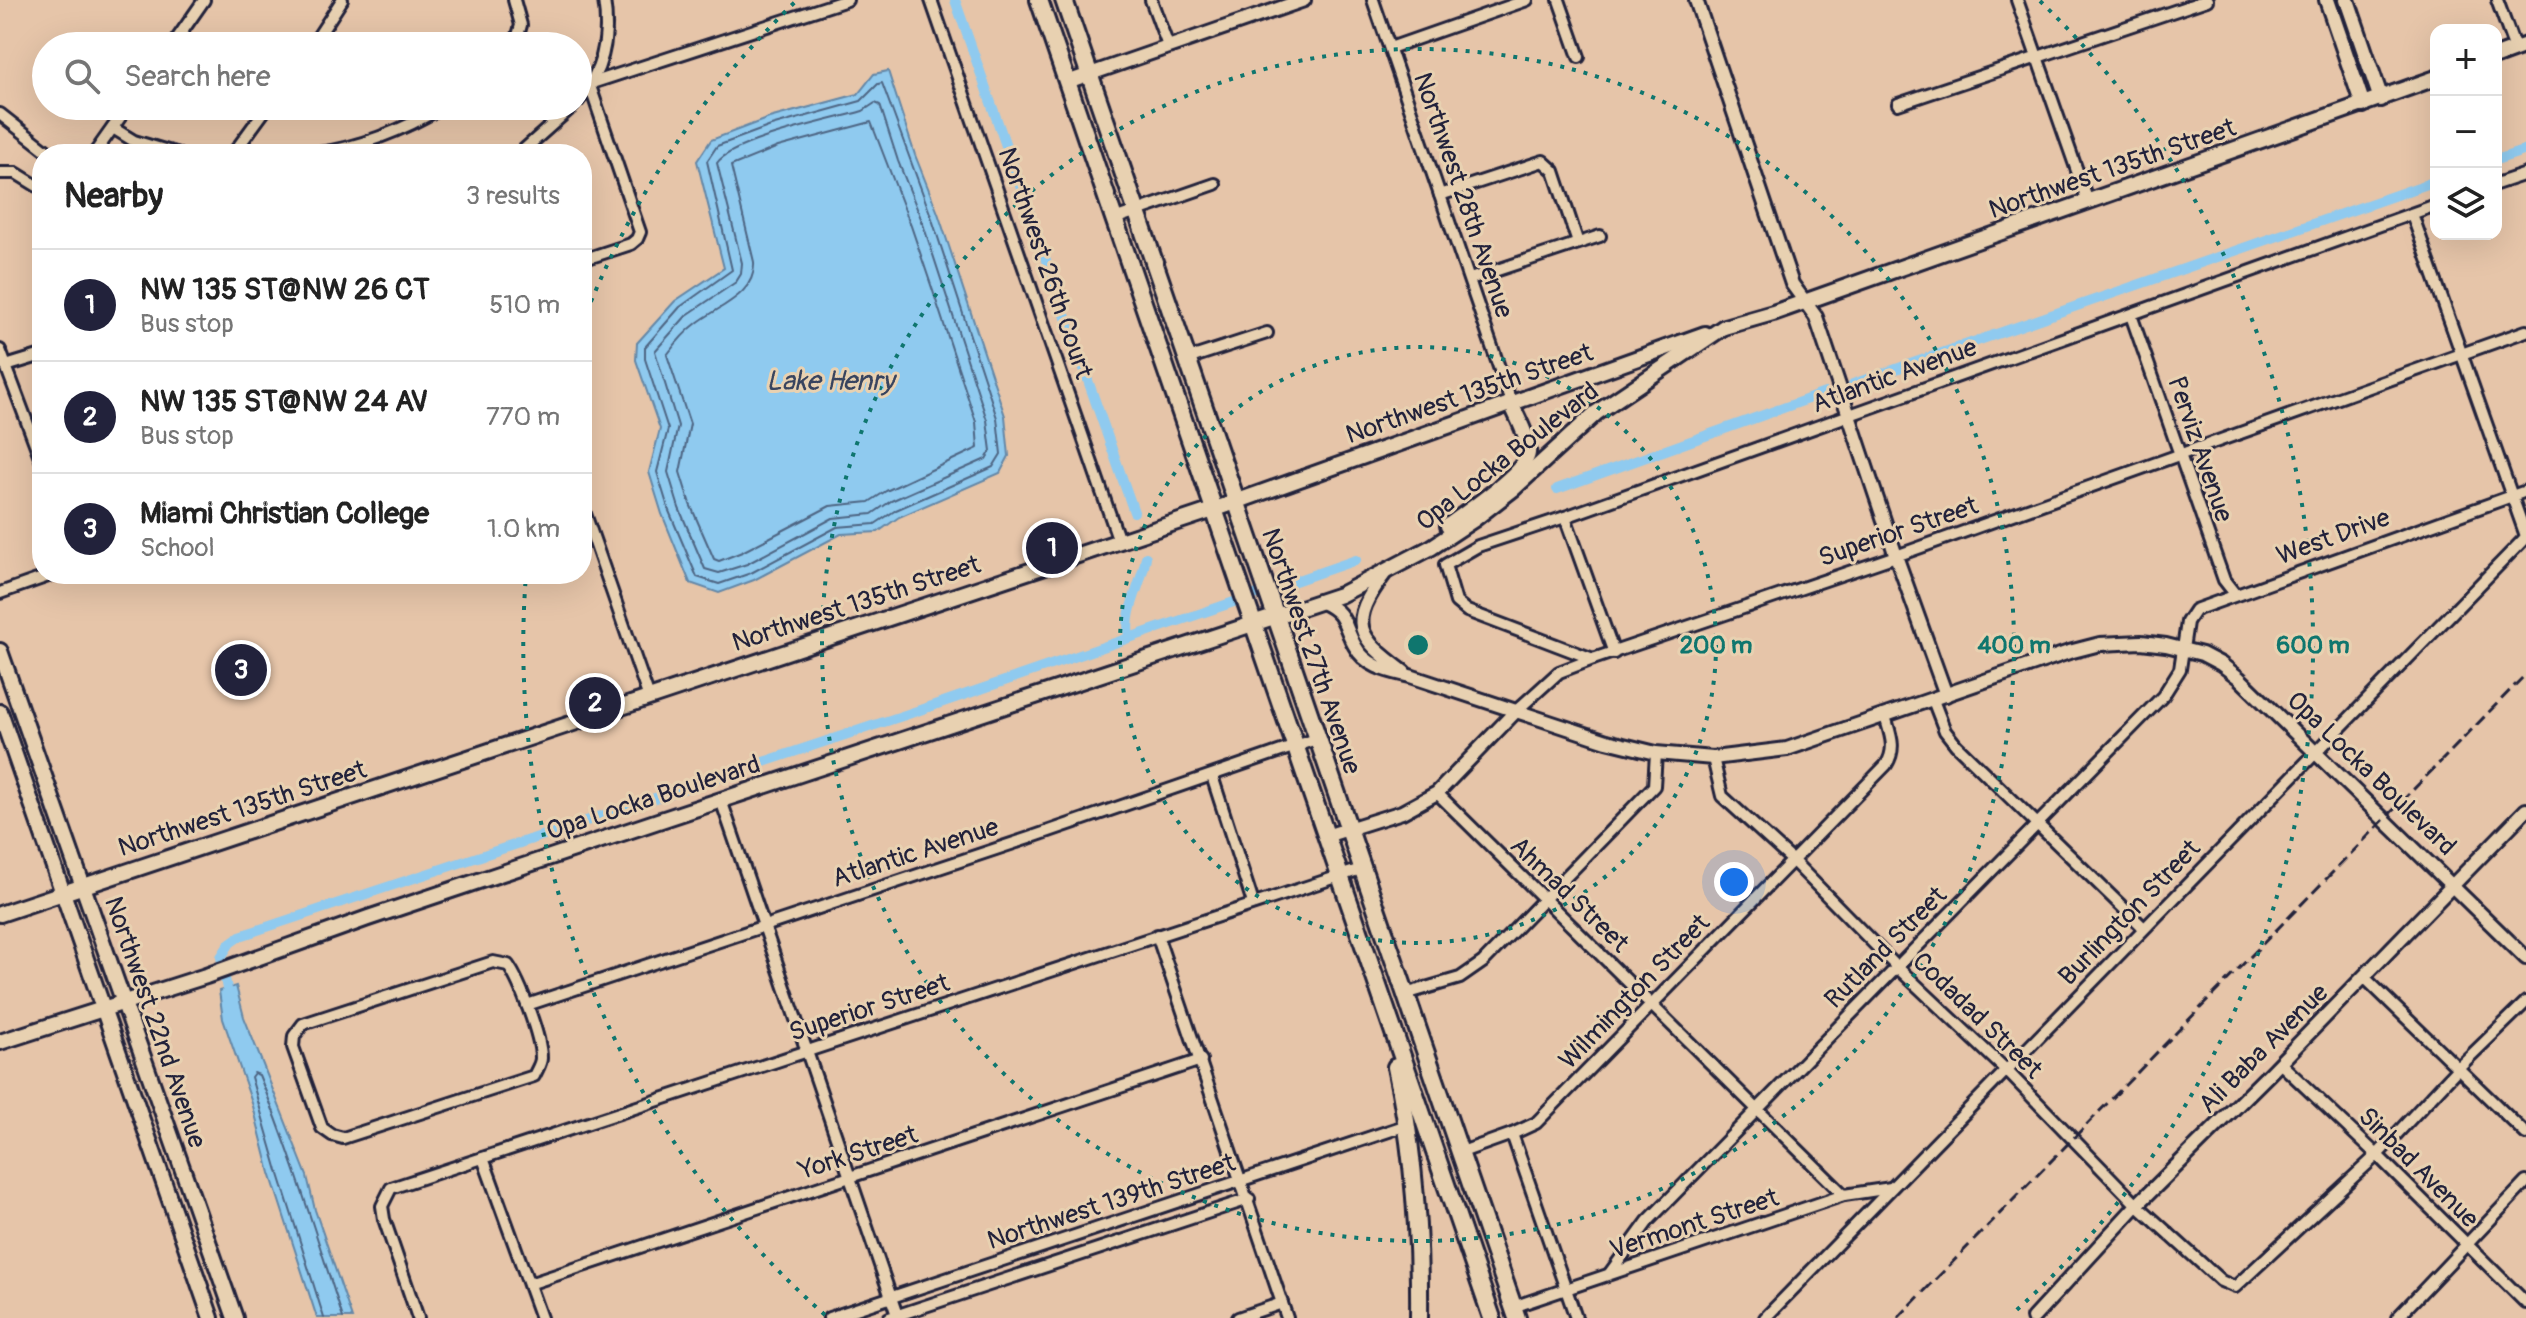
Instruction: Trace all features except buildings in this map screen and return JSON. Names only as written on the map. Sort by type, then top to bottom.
[{"type":"main road","name":"Northwest 27th Avenue","points":[[1039,0],[1492,1318]]},
{"type":"main road","name":"Northwest 27th Avenue","points":[[1064,0],[1515,1312]]},
{"type":"main road","points":[[2327,0],[2363,105]]},
{"type":"main road","points":[[2347,0],[2381,99]]},
{"type":"main road","name":"Northwest 135th Street","points":[[1804,302],[2430,80]]},
{"type":"main road","name":"Opa Locka Boulevard","points":[[0,1042],[206,976],[1250,618],[1322,602],[1349,592],[1473,520],[1513,489],[1596,413],[1724,327],[1804,302]]},
{"type":"main road","name":"Northwest 135th Street","points":[[0,914],[1213,510],[1724,327]]},
{"type":"main road","points":[[1420,553],[1426,542],[1489,496],[1525,462],[1527,443],[1512,405]]},
{"type":"main road","name":"Northwest 22nd Avenue","points":[[0,651],[235,1318]]},
{"type":"main road","points":[[0,700],[16,695]]},
{"type":"main road","name":"Northwest 22nd Avenue","points":[[0,712],[211,1318]]},
{"type":"main road","points":[[1395,1037],[1395,1061],[1407,1125],[1420,1241],[1419,1318]]},
{"type":"main road","points":[[1454,1207],[1470,1222],[1485,1227]]},
{"type":"main road","points":[[1466,1242],[1477,1244],[1499,1267]]},
{"type":"street","points":[[182,32],[204,0]]},
{"type":"street","points":[[321,32],[342,0]]},
{"type":"street","points":[[514,0],[521,25],[519,32]]},
{"type":"street","points":[[592,83],[601,63],[605,41],[604,0]]},
{"type":"street","points":[[592,85],[847,0]]},
{"type":"street","name":"Northwest 26th Court","points":[[931,0],[1119,541]]},
{"type":"street","points":[[1151,0],[1168,46]]},
{"type":"street","points":[[1067,82],[1304,0]]},
{"type":"street","name":"Northwest 28th Avenue","points":[[1373,0],[1512,405]]},
{"type":"street","points":[[1390,48],[1527,0]]},
{"type":"street","points":[[1559,0],[1579,57]]},
{"type":"street","points":[[1696,0],[1792,284],[1816,317],[1946,695]]},
{"type":"street","points":[[2017,0],[2088,202]]},
{"type":"street","points":[[1898,104],[2207,0]]},
{"type":"street","points":[[2497,0],[2520,47]]},
{"type":"street","points":[[592,88],[638,224],[638,238],[631,244],[592,257]]},
{"type":"street","points":[[0,114],[38,144]]},
{"type":"street","points":[[101,144],[118,120]]},
{"type":"street","points":[[240,144],[258,120]]},
{"type":"street","points":[[358,144],[390,134],[417,120]]},
{"type":"street","points":[[530,144],[557,120]]},
{"type":"street","points":[[113,128],[144,144]]},
{"type":"street","points":[[1440,195],[1543,161],[1554,171],[1578,243]]},
{"type":"street","points":[[0,172],[16,173],[32,183]]},
{"type":"street","points":[[2502,182],[2526,174]]},
{"type":"street","points":[[1114,219],[1215,184]]},
{"type":"street","name":"Atlantic Avenue","points":[[1593,659],[1467,611],[1456,602],[1445,565],[1478,546],[2430,207]]},
{"type":"street","points":[[2412,214],[2526,536]]},
{"type":"street","points":[[1470,279],[1600,236]]},
{"type":"street","name":"Perviz Avenue","points":[[2131,315],[2224,580],[2235,594]]},
{"type":"street","name":"Superior Street","points":[[1326,836],[1402,812],[1437,793],[1515,712],[1559,672],[1896,556],[2526,331]]},
{"type":"street","points":[[1187,359],[1267,333]]},
{"type":"street","points":[[0,350],[32,435]]},
{"type":"street","points":[[6,366],[32,358]]},
{"type":"street","name":"West Drive","points":[[2183,649],[2187,622],[2195,610],[2526,491]]},
{"type":"street","points":[[1565,517],[1614,653]]},
{"type":"street","points":[[592,534],[649,698]]},
{"type":"street","name":"Burlington Street","points":[[1765,1318],[2526,536]]},
{"type":"street","points":[[1385,573],[1363,604],[1362,626],[1369,644],[1410,676]]},
{"type":"street","points":[[0,593],[32,582]]},
{"type":"street","name":"Opa Locka Boulevard","points":[[1322,602],[1338,610],[1355,647],[1374,665],[1607,741],[1656,753],[1713,758],[1787,749],[2091,646],[2149,642],[2202,654],[2232,671],[2526,958]]},
{"type":"street","name":"Rutland Street","points":[[1610,1273],[1648,1221],[2163,696],[2180,669],[2183,649]]},
{"type":"street","points":[[1933,700],[1952,741],[2144,928]]},
{"type":"street","name":"Wilmington Street","points":[[1459,1153],[1536,1123],[1889,761],[1893,745],[1885,716]]},
{"type":"street","name":"Atlantic Avenue","points":[[527,1005],[1316,739]]},
{"type":"street","points":[[1405,994],[1453,981],[1474,970],[1654,786],[1656,753]]},
{"type":"street","name":"Codadad Street","points":[[1713,758],[1722,796],[1792,860],[1896,966],[2007,1071],[2137,1205],[2221,1281],[2235,1287],[2377,1155]]},
{"type":"street","points":[[1212,776],[1253,903]]},
{"type":"street","name":"Ahmad Street","points":[[1437,793],[1844,1195]]},
{"type":"street","points":[[721,800],[891,1297],[893,1317]]},
{"type":"street","name":"Ali Baba Avenue","points":[[2033,1318],[2137,1205],[2526,810]]},
{"type":"street","name":"Superior Street","points":[[418,1318],[384,1219],[382,1206],[391,1188],[1361,869]]},
{"type":"street","points":[[1157,935],[1287,1318]]},
{"type":"street","points":[[493,962],[508,965],[518,978],[527,1005],[540,1048],[541,1062],[534,1076],[343,1138],[322,1128],[293,1047],[294,1036],[303,1024],[493,962]]},
{"type":"street","points":[[2364,977],[2526,1134]]},
{"type":"street","points":[[2377,1155],[2459,1067],[2526,1002]]},
{"type":"street","name":"York Street","points":[[529,1284],[1201,1060]]},
{"type":"street","name":"Sinbad Avenue","points":[[2280,1063],[2526,1303]]},
{"type":"street","name":"Northwest 139th Street","points":[[829,1318],[1407,1125]]},
{"type":"street","points":[[1512,1134],[1576,1318]]},
{"type":"street","points":[[483,1158],[541,1318]]},
{"type":"street","points":[[2397,1318],[2526,1182]]},
{"type":"street","name":"Vermont Street","points":[[1515,1312],[1566,1288],[1844,1195],[1891,1188]]},
{"type":"street","name":"Northwest 139th Street","points":[[893,1317],[1249,1199]]},
{"type":"street","points":[[1056,1242],[1062,1261]]},
{"type":"street","points":[[1238,1318],[1282,1303]]},
{"type":"water","name":"Lake Henry","points":[[888,71],[1005,416],[1009,456],[1000,473],[899,517],[878,532],[841,534],[754,580],[719,593],[690,583],[649,472],[660,429],[636,360],[637,343],[675,301],[724,268],[697,161],[711,140],[769,118],[858,94],[874,74]]},
{"type":"water","points":[[236,986],[244,1017],[307,1176],[315,1210],[352,1318],[317,1318],[270,1173],[253,1106],[223,1019],[219,991]]},
{"type":"waterway","points":[[955,0],[1134,512]]},
{"type":"waterway","points":[[2502,158],[2526,150]]},
{"type":"waterway","points":[[1853,384],[2430,183]]},
{"type":"waterway","points":[[1557,489],[1825,393]]},
{"type":"waterway","points":[[1129,638],[1131,607],[1146,557]]},
{"type":"waterway","points":[[227,989],[221,957],[230,943],[240,936],[917,711],[1356,560]]},
{"type":"railway","points":[[1898,1318],[2526,674]]},
{"type":"place","name":"NW 135 ST@NW 26 CT","points":[[1052,548]]},
{"type":"place","name":"Miami Christian College","points":[[241,670]]},
{"type":"place","name":"NW 135 ST@NW 24 AV","points":[[595,703]]}]
